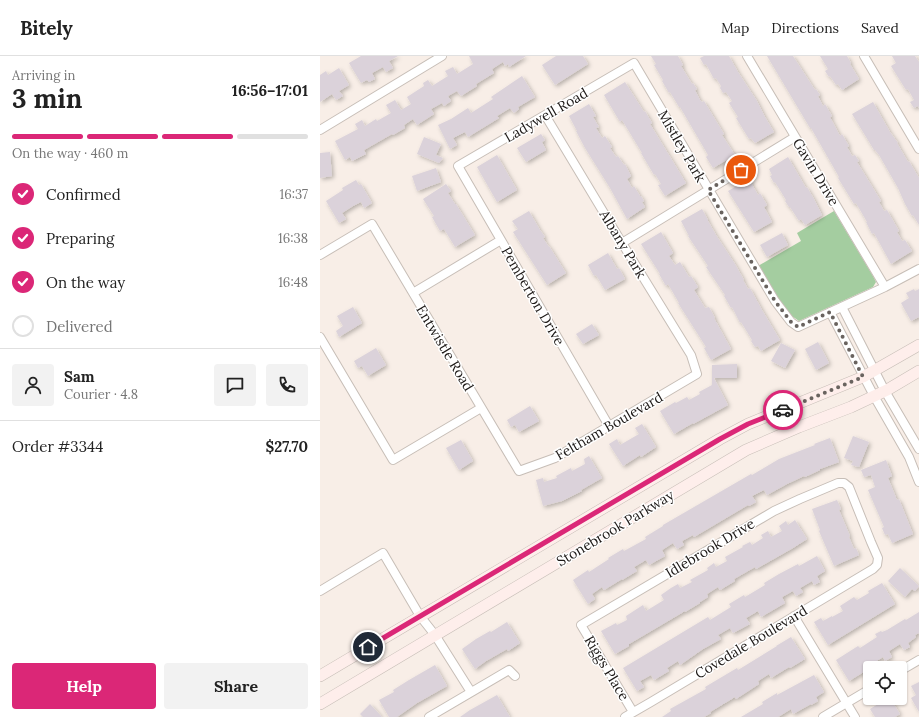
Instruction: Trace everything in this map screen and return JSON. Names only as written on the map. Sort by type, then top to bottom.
[{"type":"main road","name":"Stonebrook Parkway","points":[[320,676],[720,439],[748,424],[863,377],[919,345]]},
{"type":"main road","name":"Stonebrook Parkway","points":[[320,704],[746,450],[851,407],[885,391],[919,371]]},
{"type":"street","points":[[320,130],[442,56]]},
{"type":"street","name":"Gavin Drive","points":[[747,56],[885,287]]},
{"type":"street","points":[[864,56],[919,149]]},
{"type":"street","name":"Ladywell Road","points":[[458,166],[634,63]]},
{"type":"street","name":"Mistley Park","points":[[634,63],[775,301],[791,322],[798,327],[830,312]]},
{"type":"street","name":"Albany Park","points":[[545,115],[691,355],[698,374]]},
{"type":"street","points":[[622,243],[795,137]]},
{"type":"street","name":"Pemberton Drive","points":[[458,166],[609,426]]},
{"type":"street","name":"Entwistle Road","points":[[320,255],[372,224],[519,471]]},
{"type":"street","points":[[413,292],[501,240]]},
{"type":"street","points":[[919,269],[885,287],[830,312],[863,377],[909,457],[919,482]]},
{"type":"street","points":[[842,307],[874,371],[919,449]]},
{"type":"street","points":[[320,337],[393,460],[481,408]]},
{"type":"street","name":"Feltham Boulevard","points":[[519,471],[555,458],[698,374]]},
{"type":"street","name":"Covedale Boulevard","points":[[625,717],[873,569],[877,565],[878,558],[849,487],[844,483]]},
{"type":"street","name":"Idlebrook Drive","points":[[581,625],[770,513],[791,502],[844,483]]},
{"type":"street","points":[[320,591],[383,553],[420,616],[435,635],[471,692]]},
{"type":"street","points":[[794,616],[855,717]]},
{"type":"street","name":"Riggs Place","points":[[581,625],[633,712]]},
{"type":"street","points":[[907,667],[919,660]]},
{"type":"street","points":[[430,717],[509,670],[515,676]]},
{"type":"street","points":[[823,717],[863,693]]},
{"type":"green space","points":[[834,211],[876,282],[873,287],[799,321],[789,314],[758,266],[801,241],[797,233]]},
{"type":"building","points":[[361,56],[398,56],[389,61],[393,68],[386,72],[383,67],[372,73],[375,79],[369,82],[367,80],[361,83],[349,63]]},
{"type":"building","points":[[469,56],[526,56],[509,67],[508,64],[505,66],[503,62],[492,69],[494,73],[476,84],[477,86],[461,96],[457,91],[448,96],[451,101],[444,106],[442,103],[431,109],[434,114],[417,125],[413,119],[404,125],[405,128],[364,150],[366,154],[352,161],[350,157],[345,160],[335,141],[358,129],[355,124],[362,120],[365,126],[376,119],[377,121],[391,113],[386,105],[395,100],[401,110],[411,104],[407,97],[424,86],[423,83],[428,80],[432,86],[448,76],[445,71],[453,67],[457,74],[473,64]]},
{"type":"building","points":[[556,56],[583,56],[588,64],[555,85],[542,65]]},
{"type":"building","points":[[651,56],[678,56],[683,65],[681,66],[692,84],[693,83],[697,89],[695,90],[700,100],[702,102],[704,101],[724,134],[722,135],[735,155],[713,168],[706,157],[708,155],[680,107],[662,81],[663,80],[654,65],[656,64]]},
{"type":"building","points":[[704,56],[729,56],[774,132],[755,143],[751,138],[749,139],[729,103],[732,101],[726,92],[723,93],[716,78],[714,79],[706,64],[704,65],[700,58]]},
{"type":"building","points":[[767,56],[793,56],[815,90],[816,89],[820,95],[818,96],[823,106],[825,104],[832,116],[830,117],[840,136],[842,134],[849,146],[847,147],[852,156],[855,155],[859,161],[857,162],[881,201],[879,202],[884,211],[887,210],[899,231],[897,232],[902,241],[905,240],[912,251],[891,264],[874,233],[872,234],[856,203],[854,204],[838,178],[839,177],[811,128]]},
{"type":"building","points":[[820,56],[847,56],[859,79],[842,90],[825,71],[828,69]]},
{"type":"building","points":[[892,56],[915,56],[919,62],[919,108],[918,106],[914,108],[910,102],[914,100],[891,66],[896,63]]},
{"type":"building","points":[[339,68],[349,85],[339,91],[343,96],[336,100],[332,94],[320,102],[320,75],[326,71],[328,75]]},
{"type":"building","points":[[522,76],[535,97],[518,107],[519,109],[514,113],[510,108],[497,116],[499,118],[468,137],[465,132],[453,138],[457,145],[450,149],[438,125],[468,108],[471,113],[493,99],[491,97]]},
{"type":"building","points":[[625,82],[644,112],[645,111],[652,123],[650,124],[686,183],[665,196],[658,185],[661,184],[655,174],[654,175],[622,120],[620,122],[604,95]]},
{"type":"building","points":[[873,102],[919,178],[919,225],[905,204],[898,188],[879,155],[874,150],[852,114]]},
{"type":"building","points":[[589,104],[596,116],[593,117],[599,127],[596,128],[602,138],[605,136],[616,157],[618,156],[624,165],[625,164],[631,176],[627,179],[632,188],[634,186],[644,201],[642,202],[645,207],[627,219],[585,148],[569,116]]},
{"type":"building","points":[[541,134],[545,140],[542,142],[546,150],[526,162],[517,148]]},
{"type":"building","points":[[424,137],[441,144],[436,155],[443,158],[439,163],[417,154]]},
{"type":"building","points":[[330,152],[332,176],[320,178],[320,153]]},
{"type":"building","points":[[497,155],[517,190],[497,202],[477,167]]},
{"type":"building","points":[[788,157],[806,188],[807,187],[822,215],[805,225],[801,219],[799,221],[789,207],[770,176],[772,175],[769,169]]},
{"type":"building","points":[[436,168],[441,182],[417,191],[412,176]]},
{"type":"building","points":[[749,179],[758,195],[760,193],[767,205],[764,207],[772,222],[754,232],[728,191]]},
{"type":"building","points":[[356,180],[359,185],[361,184],[372,203],[364,208],[361,202],[353,206],[342,213],[346,219],[339,223],[326,201],[343,190],[342,188]]},
{"type":"building","points":[[446,184],[451,191],[448,193],[475,235],[455,247],[444,229],[440,231],[432,217],[434,216],[423,199]]},
{"type":"building","points":[[702,209],[748,289],[750,288],[780,340],[761,351],[758,346],[755,347],[751,341],[752,340],[724,296],[725,295],[706,267],[708,266],[688,236],[681,221]]},
{"type":"building","points":[[529,211],[545,237],[543,238],[566,273],[547,285],[513,232],[518,229],[512,221]]},
{"type":"building","points":[[661,232],[673,253],[669,256],[675,265],[680,262],[689,277],[691,276],[698,287],[694,290],[705,308],[709,307],[731,349],[711,360],[704,348],[706,347],[678,303],[668,284],[666,286],[641,244]]},
{"type":"building","points":[[782,233],[788,245],[767,257],[760,245]]},
{"type":"building","points":[[608,253],[617,269],[619,268],[625,279],[605,290],[596,275],[594,276],[588,265]]},
{"type":"building","points":[[914,289],[915,291],[919,289],[919,317],[911,321],[901,303],[909,298],[906,293]]},
{"type":"building","points":[[353,307],[362,323],[339,337],[336,331],[343,326],[337,316]]},
{"type":"building","points":[[592,324],[599,335],[583,344],[576,334]]},
{"type":"building","points":[[818,342],[829,363],[816,370],[805,349]]},
{"type":"building","points":[[781,343],[795,350],[785,368],[771,361]]},
{"type":"building","points":[[376,348],[386,365],[368,376],[362,366],[358,368],[354,361]]},
{"type":"building","points":[[737,364],[737,378],[714,378],[728,405],[674,434],[660,411],[687,397],[689,400],[700,394],[699,392],[712,385],[712,365]]},
{"type":"building","points":[[530,406],[539,421],[519,432],[515,425],[511,427],[507,420]]},
{"type":"building","points":[[642,424],[656,447],[623,466],[609,444],[617,439],[620,445],[639,434],[635,428]]},
{"type":"building","points":[[853,436],[869,442],[859,467],[851,465],[853,461],[844,458]]},
{"type":"building","points":[[830,438],[839,462],[820,469],[805,477],[804,476],[767,495],[764,490],[752,496],[756,502],[749,506],[748,505],[694,537],[693,535],[682,541],[684,545],[677,549],[673,543],[662,550],[665,556],[649,565],[646,560],[634,567],[637,571],[604,590],[602,587],[592,594],[595,599],[588,604],[573,580],[588,570],[589,572],[623,549],[624,551],[646,539],[645,537],[663,525],[751,474],[752,475],[779,459]]},
{"type":"building","points":[[461,440],[473,461],[459,470],[446,448]]},
{"type":"building","points":[[589,456],[602,478],[581,490],[582,491],[562,501],[543,506],[536,480],[543,478],[544,482],[557,478],[556,476],[571,468],[572,471],[585,464],[584,459]]},
{"type":"building","points":[[886,460],[892,476],[888,478],[897,500],[899,499],[913,534],[892,543],[888,534],[885,535],[882,528],[884,527],[868,490],[875,487],[871,475],[864,477],[861,470]]},
{"type":"building","points":[[837,500],[841,509],[839,510],[850,536],[849,537],[854,549],[856,548],[859,555],[834,566],[819,531],[820,530],[812,509]]},
{"type":"building","points":[[795,520],[807,539],[756,569],[755,567],[734,579],[735,581],[720,590],[718,587],[707,594],[708,597],[700,603],[629,644],[629,646],[615,654],[601,631],[616,623],[617,625],[627,620],[626,616],[643,605],[646,611],[664,600],[661,595],[671,588],[678,584],[680,588],[692,582],[690,580],[708,570],[707,568],[714,563],[716,567],[727,561],[725,557],[743,547],[742,546],[750,542],[752,545],[763,538],[761,535],[768,531],[771,537],[782,531],[779,526],[786,521],[788,525]]},
{"type":"building","points":[[817,556],[825,571],[817,576],[820,582],[814,585],[812,581],[800,588],[803,592],[796,596],[793,591],[782,597],[785,603],[761,617],[758,611],[746,618],[750,624],[733,633],[730,628],[718,635],[721,639],[680,665],[678,661],[667,668],[669,671],[654,680],[651,675],[640,681],[644,687],[637,691],[623,668],[708,617],[710,620],[731,607],[729,604],[744,595],[745,597],[765,585],[764,583],[779,574],[798,564],[799,566]]},
{"type":"building","points":[[900,568],[919,586],[915,591],[912,589],[905,597],[888,581]]},
{"type":"building","points":[[882,583],[895,604],[828,645],[814,622],[821,618],[823,621],[843,611],[840,606],[854,597],[857,600],[869,593],[868,591]]},
{"type":"building","points":[[919,612],[919,633],[915,635],[916,637],[908,643],[910,647],[904,650],[900,644],[889,651],[892,657],[885,661],[883,657],[877,661],[863,661],[863,672],[849,681],[836,660],[858,646],[860,648],[877,637],[875,634],[887,630],[905,619],[906,620]]},
{"type":"building","points":[[507,622],[520,643],[508,651],[507,649],[486,661],[475,669],[462,649],[476,639]]},
{"type":"building","points":[[791,637],[805,659],[771,678],[769,674],[758,681],[759,684],[736,699],[735,697],[710,712],[711,713],[704,717],[662,717],[671,711],[670,709],[706,689],[705,687],[737,668],[738,670]]},
{"type":"building","points":[[435,665],[447,686],[417,703],[397,717],[389,717],[379,700]]},
{"type":"building","points":[[814,675],[824,692],[816,697],[818,701],[793,714],[791,709],[778,717],[741,717],[763,704],[762,702],[777,693],[777,695]]},
{"type":"building","points":[[919,682],[919,712],[911,698],[916,695],[911,686]]},
{"type":"building","points":[[497,695],[510,717],[460,717],[470,710]]},
{"type":"building","points":[[370,704],[382,717],[363,717],[360,714]]},
{"type":"building","points":[[877,705],[894,705],[900,714],[895,717],[875,717],[870,709]]},
{"type":"way so far","points":[[741,170],[708,190],[775,301],[791,322],[798,327],[830,312],[863,377],[783,410]]},
{"type":"route","points":[[368,647],[720,439],[748,424],[783,410]]}]
